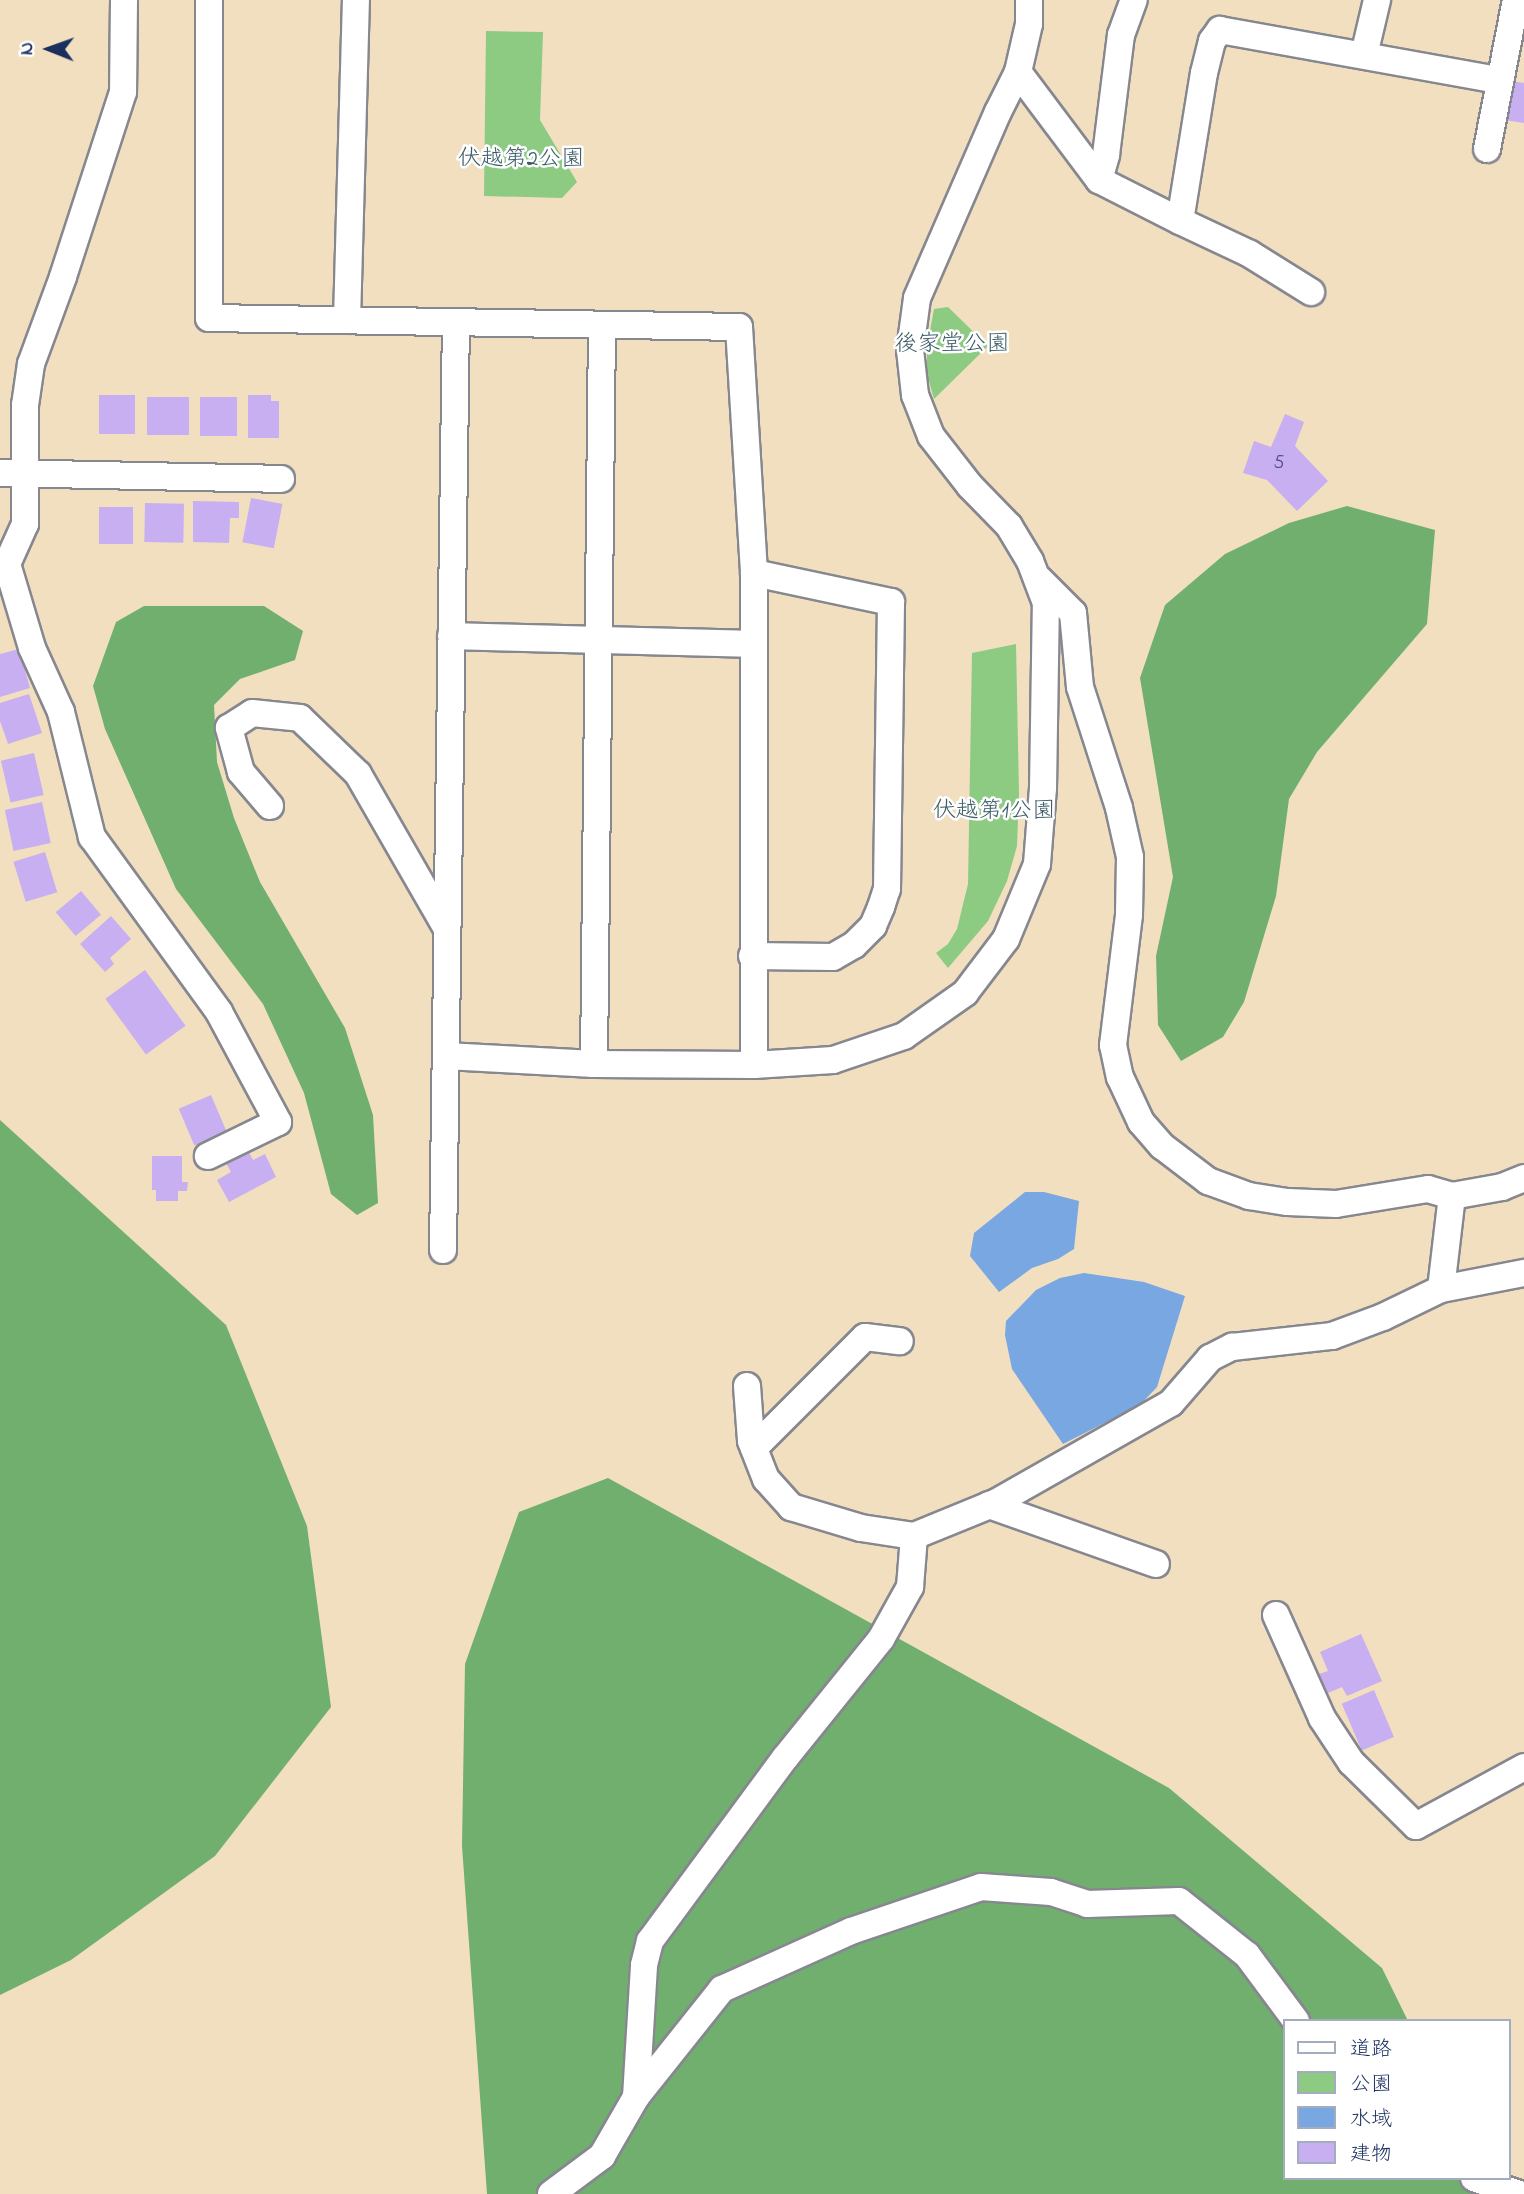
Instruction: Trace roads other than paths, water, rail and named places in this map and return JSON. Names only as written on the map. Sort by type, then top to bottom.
[{"type":"street","points":[[124,0],[122,92],[63,277],[31,364],[13,473],[25,524],[7,564],[32,648],[61,712],[92,837],[219,1012],[278,1122],[208,1156]]},
{"type":"street","points":[[209,0],[209,318],[739,327],[754,573],[754,1065]]},
{"type":"street","points":[[347,320],[356,0]]},
{"type":"street","points":[[446,1056],[594,1064],[754,1065],[833,1060],[904,1036],[965,993],[1006,939],[1037,864],[1043,788],[1045,603],[1036,576],[1009,526],[970,486],[931,436],[915,395],[910,350],[917,298],[1018,72],[1029,24],[1029,0]]},
{"type":"street","points":[[1099,180],[1106,155],[1121,35],[1134,0]]},
{"type":"street","points":[[1364,55],[1377,0]]},
{"type":"street","points":[[1487,149],[1509,66],[1516,0]]},
{"type":"street","points":[[1180,221],[1204,73],[1212,41],[1220,30],[1364,55],[1509,66]]},
{"type":"street","points":[[1018,72],[1099,180],[1250,254],[1311,292]]},
{"type":"street","points":[[443,1250],[456,322]]},
{"type":"street","points":[[594,1064],[602,325]]},
{"type":"street","points":[[13,473],[281,479]]},
{"type":"street","points":[[752,956],[833,957],[854,945],[873,926],[881,907],[887,889],[891,602],[754,573]]},
{"type":"street","points":[[1036,576],[1073,613],[1080,687],[1119,808],[1130,857],[1129,915],[1112,1045],[1119,1077],[1140,1122],[1162,1146],[1208,1181],[1249,1196],[1288,1202],[1336,1204],[1428,1189],[1452,1196],[1502,1187],[1524,1178]]},
{"type":"street","points":[[451,636],[753,644]]},
{"type":"street","points":[[270,806],[241,772],[229,728],[252,713],[300,718],[358,774],[447,929]]},
{"type":"street","points":[[1441,1289],[1452,1196]]},
{"type":"street","points":[[747,1386],[754,1448],[766,1479],[791,1507],[861,1528],[914,1536],[989,1506],[1038,1481],[1171,1403],[1210,1359],[1232,1347],[1332,1336],[1383,1317],[1441,1289],[1524,1273]]},
{"type":"street","points":[[754,1448],[864,1337],[900,1341]]},
{"type":"street","points":[[989,1506],[1156,1564]]},
{"type":"street","points":[[636,2097],[644,1965],[650,1941],[785,1758],[881,1639],[910,1587],[914,1536]]},
{"type":"street","points":[[1276,1615],[1322,1718],[1344,1751],[1416,1826],[1524,1767]]},
{"type":"street","points":[[551,2194],[603,2156],[636,2097],[722,1989],[851,1931],[981,1887],[1051,1892],[1087,1904],[1179,1901],[1247,1955],[1295,2019]]},
{"type":"street","points":[[1480,2180],[1519,2194]]},
{"type":"water","points":[[1025,1192],[1044,1192],[1079,1201],[1074,1249],[1058,1259],[1032,1268],[999,1292],[970,1256],[974,1233]]},
{"type":"water","points":[[1084,1273],[1144,1282],[1185,1296],[1157,1387],[1140,1405],[1063,1444],[1012,1369],[1005,1335],[1006,1321],[1036,1290],[1060,1278]]},
{"type":"park label","name":"伏越第2公園","points":[[521,160]]},
{"type":"park label","name":"後家堂公園","points":[[952,345]]},
{"type":"park label","name":"伏越第1公園","points":[[994,812]]}]
